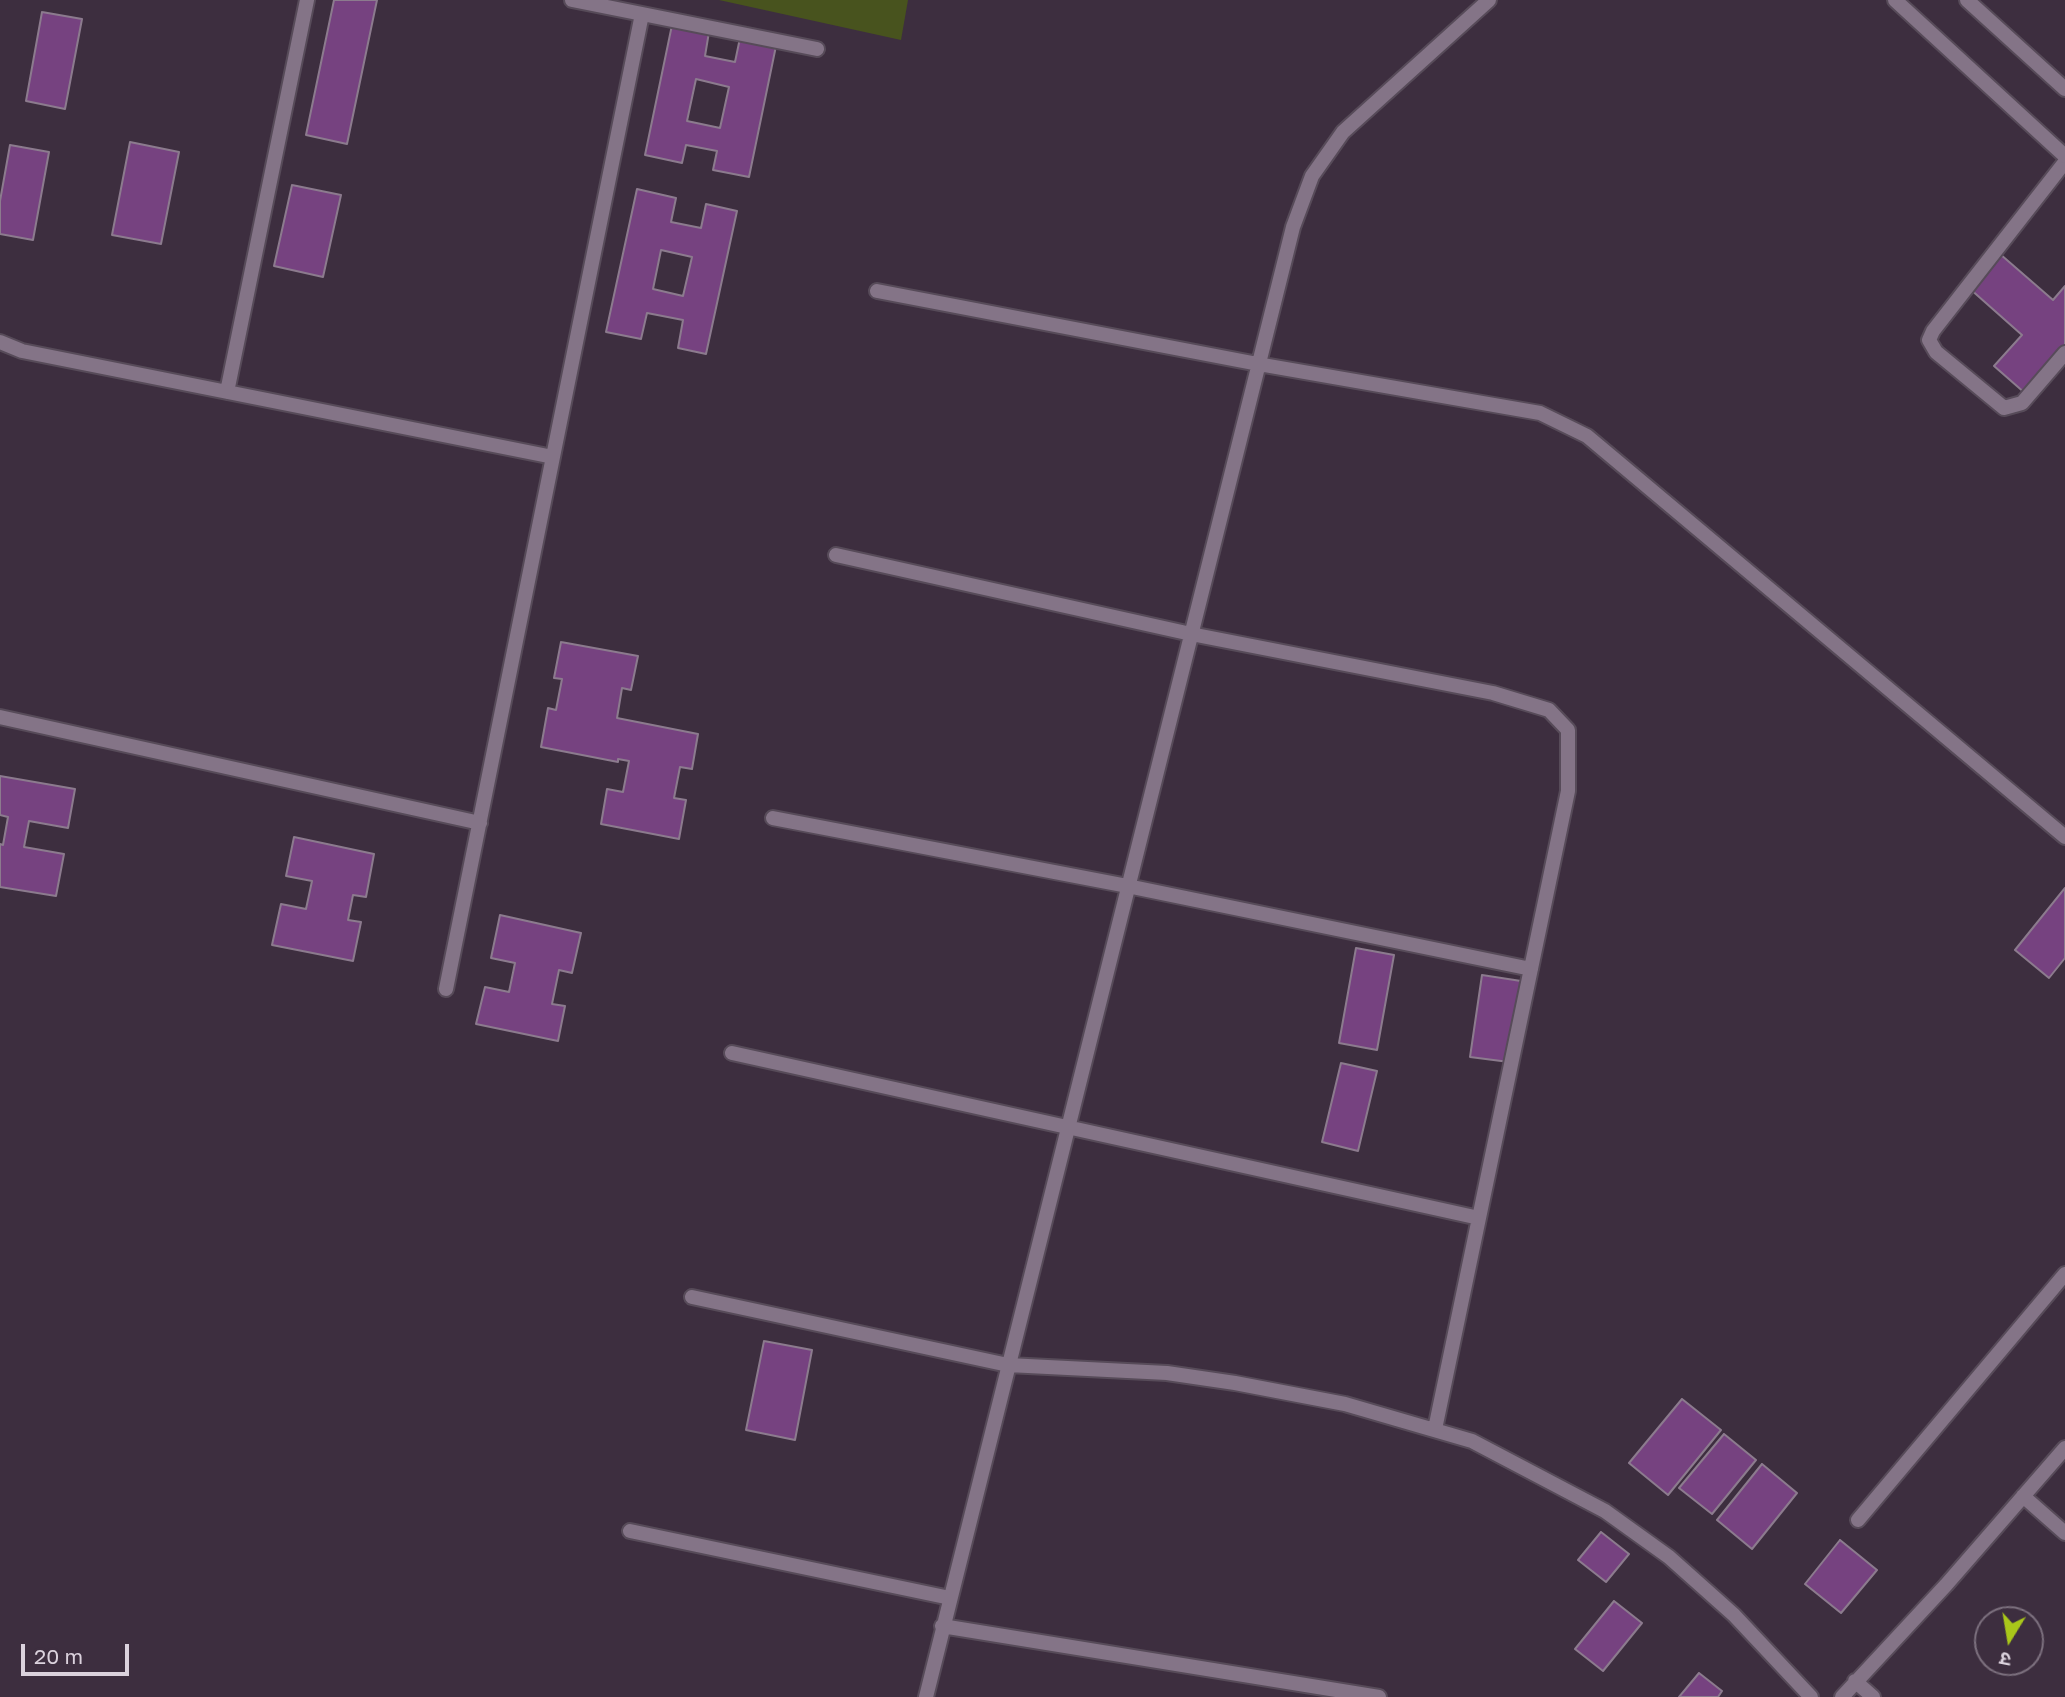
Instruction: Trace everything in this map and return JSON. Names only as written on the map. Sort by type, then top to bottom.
[{"type":"street","points":[[227,392],[307,0]]},
{"type":"street","points":[[572,0],[817,49]]},
{"type":"street","points":[[926,1697],[1293,227],[1312,176],[1343,132],[1489,0]]},
{"type":"street","points":[[1895,0],[2065,156]]},
{"type":"street","points":[[1967,0],[2065,89]]},
{"type":"street","points":[[446,989],[642,15]]},
{"type":"street","points":[[2065,162],[1933,331],[1929,340],[1936,352],[2004,408],[2022,403],[2065,353]]},
{"type":"street","points":[[877,291],[1258,365],[1499,404],[1539,413],[1587,436],[2065,837]]},
{"type":"street","points":[[0,342],[22,351],[553,457]]},
{"type":"street","points":[[836,555],[1191,634],[1493,693],[1549,710],[1568,730],[1568,791],[1435,1429]]},
{"type":"street","points":[[0,718],[480,823]]},
{"type":"street","points":[[773,818],[1128,886],[1531,969]]},
{"type":"street","points":[[732,1053],[1479,1218]]},
{"type":"street","points":[[1858,1520],[2065,1274]]},
{"type":"street","points":[[692,1297],[1008,1365],[1167,1373],[1235,1383],[1345,1404],[1472,1441],[1605,1511],[1669,1557],[1734,1615],[1811,1697]]},
{"type":"street","points":[[1842,1697],[1946,1585],[2065,1448]]},
{"type":"street","points":[[2023,1496],[2065,1533]]},
{"type":"street","points":[[630,1531],[950,1598]]},
{"type":"street","points":[[942,1626],[1379,1697]]},
{"type":"street","points":[[1855,1681],[1873,1697]]},
{"type":"green space","points":[[719,0],[908,0],[901,40]]},
{"type":"building","points":[[334,0],[377,0],[347,144],[306,135]]},
{"type":"building","points":[[42,12],[82,19],[65,109],[26,101]]},
{"type":"building","points":[[672,25],[709,32],[705,56],[735,62],[740,38],[776,46],[749,177],[713,170],[717,151],[686,145],[682,163],[645,155]],"holes":[[[696,79],[729,87],[720,128],[687,121]]]},
{"type":"building","points":[[130,142],[179,152],[161,244],[112,235]]},
{"type":"building","points":[[10,145],[49,152],[33,240],[0,234],[0,201]]},
{"type":"building","points":[[292,185],[341,195],[323,277],[274,266]]},
{"type":"building","points":[[637,189],[676,198],[671,222],[701,228],[706,204],[737,211],[706,354],[678,348],[683,320],[647,313],[641,339],[606,332]],"holes":[[[661,250],[692,257],[683,296],[653,289]]]},
{"type":"building","points":[[2000,254],[2053,300],[2065,286],[2065,350],[2026,394],[1994,366],[2022,335],[1969,288]]},
{"type":"building","points":[[561,642],[638,656],[631,690],[622,688],[617,718],[698,734],[692,769],[680,767],[674,798],[686,800],[679,839],[601,824],[607,789],[623,792],[629,761],[618,759],[618,762],[541,747],[548,708],[556,710],[562,679],[554,678]]},
{"type":"building","points":[[0,776],[75,789],[68,828],[29,821],[24,847],[64,854],[56,896],[0,887],[0,844],[3,845],[8,817],[0,815]]},
{"type":"building","points":[[294,837],[374,854],[366,897],[353,895],[348,920],[361,922],[353,961],[272,945],[281,904],[306,909],[312,881],[286,876]]},
{"type":"building","points":[[2065,888],[2065,958],[2049,978],[2015,950]]},
{"type":"building","points":[[500,915],[581,933],[572,973],[559,970],[552,1004],[565,1006],[558,1041],[476,1024],[485,987],[509,992],[515,963],[491,958]]},
{"type":"building","points":[[1356,948],[1394,955],[1377,1050],[1339,1043]]},
{"type":"building","points":[[1482,975],[1521,981],[1509,1062],[1470,1057]]},
{"type":"building","points":[[1341,1063],[1377,1071],[1358,1151],[1322,1142]]},
{"type":"building","points":[[764,1341],[812,1350],[795,1440],[746,1430]]},
{"type":"building","points":[[1682,1399],[1721,1430],[1668,1495],[1629,1463]]},
{"type":"building","points":[[1724,1434],[1756,1460],[1712,1514],[1679,1488]]},
{"type":"building","points":[[1762,1464],[1797,1493],[1752,1549],[1717,1520]]},
{"type":"building","points":[[1601,1532],[1629,1554],[1606,1582],[1578,1560]]},
{"type":"building","points":[[1840,1540],[1877,1570],[1841,1613],[1805,1584]]},
{"type":"building","points":[[1614,1601],[1642,1623],[1603,1671],[1575,1649]]},
{"type":"building","points":[[1699,1673],[1722,1691],[1718,1697],[1679,1697]]}]
